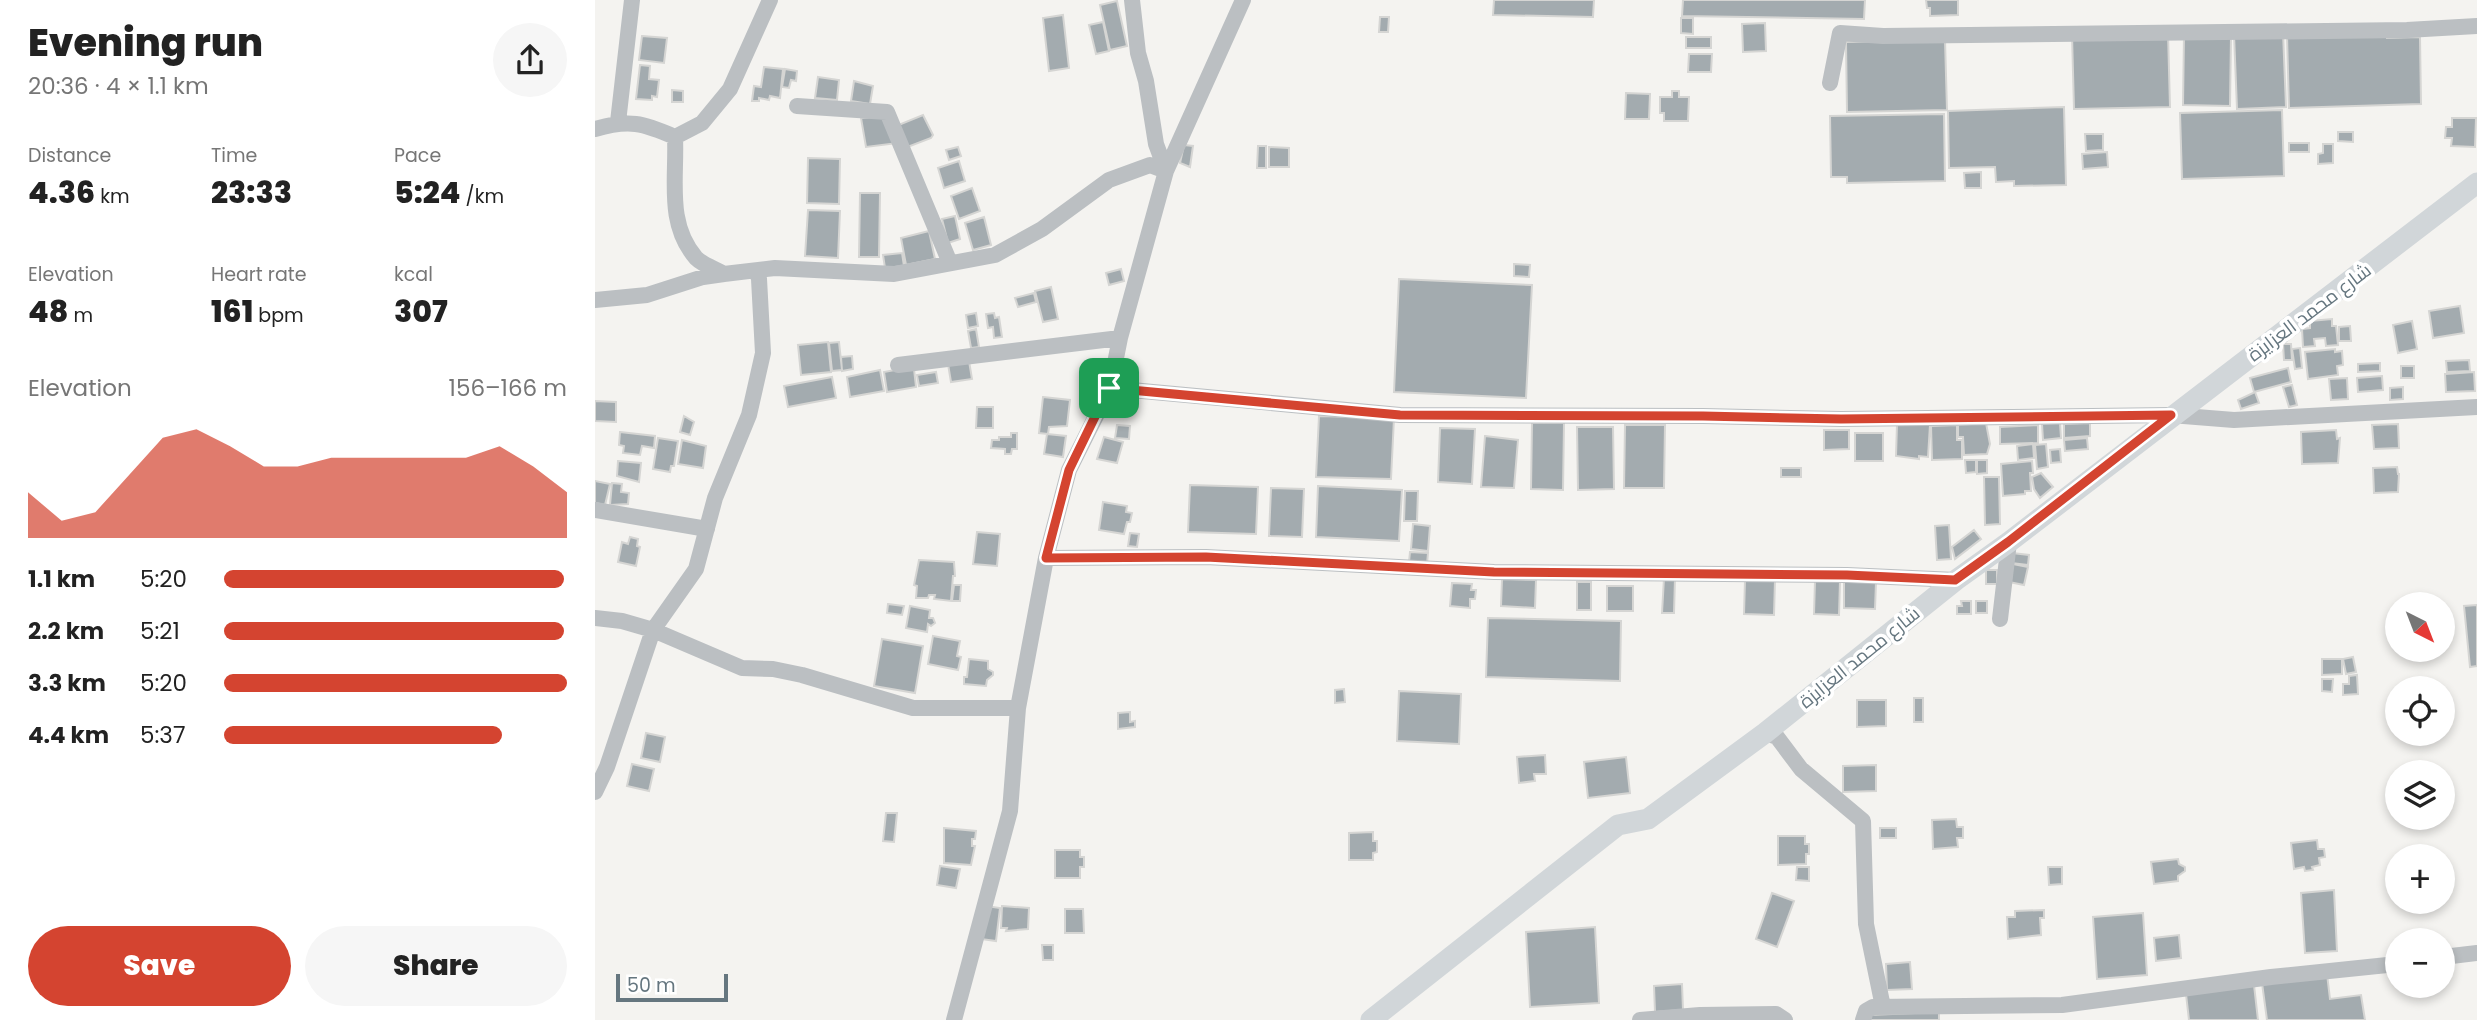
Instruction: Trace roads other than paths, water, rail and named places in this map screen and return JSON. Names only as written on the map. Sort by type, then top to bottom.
[{"type":"main road","name":"شارع محمد العزايزة","points":[[1371,1020],[1618,825],[1648,819],[1765,733],[1955,580],[2477,183]]},
{"type":"street","points":[[618,122],[632,0]]},
{"type":"street","points":[[675,137],[702,123],[730,89],[770,0]]},
{"type":"street","points":[[1132,0],[1138,53],[1146,81],[1156,144],[1167,172]]},
{"type":"street","points":[[954,1020],[1010,811],[1018,708],[1046,558],[1069,470],[1109,388],[1120,338],[1167,172],[1243,0]]},
{"type":"street","points":[[1830,83],[1840,33],[1883,36],[2407,30],[2477,26]]},
{"type":"street","points":[[797,106],[887,112],[950,263]]},
{"type":"street","points":[[595,129],[618,122],[651,127],[675,137]]},
{"type":"street","points":[[675,137],[675,214],[684,238],[697,259],[724,274]]},
{"type":"street","points":[[595,300],[647,295],[703,277],[775,268],[894,274],[995,255],[1016,246],[1042,229],[1109,180],[1150,165],[1167,172]]},
{"type":"street","points":[[595,792],[607,767],[653,630],[695,569],[715,498],[749,415],[762,354],[757,272]]},
{"type":"street","points":[[898,365],[1120,338]]},
{"type":"street","points":[[1109,388],[1400,415],[1841,419],[2171,415],[2234,420],[2477,407]]},
{"type":"street","points":[[595,510],[707,530]]},
{"type":"street","points":[[2000,619],[2008,542]]},
{"type":"street","points":[[1046,558],[1206,557],[1494,572],[1847,575],[1955,580]]},
{"type":"street","points":[[595,618],[622,621],[653,630],[741,668],[773,669],[802,675],[913,708],[1018,708]]},
{"type":"street","points":[[1765,733],[1777,737],[1801,769],[1863,821],[1866,924],[1883,1007]]},
{"type":"street","points":[[2455,956],[2477,953]]},
{"type":"street","points":[[1863,1020],[1866,1011],[1873,1007],[2062,1005],[2385,965]]},
{"type":"street","points":[[1640,1020],[1700,1015],[1776,1014],[1786,1020]]}]
